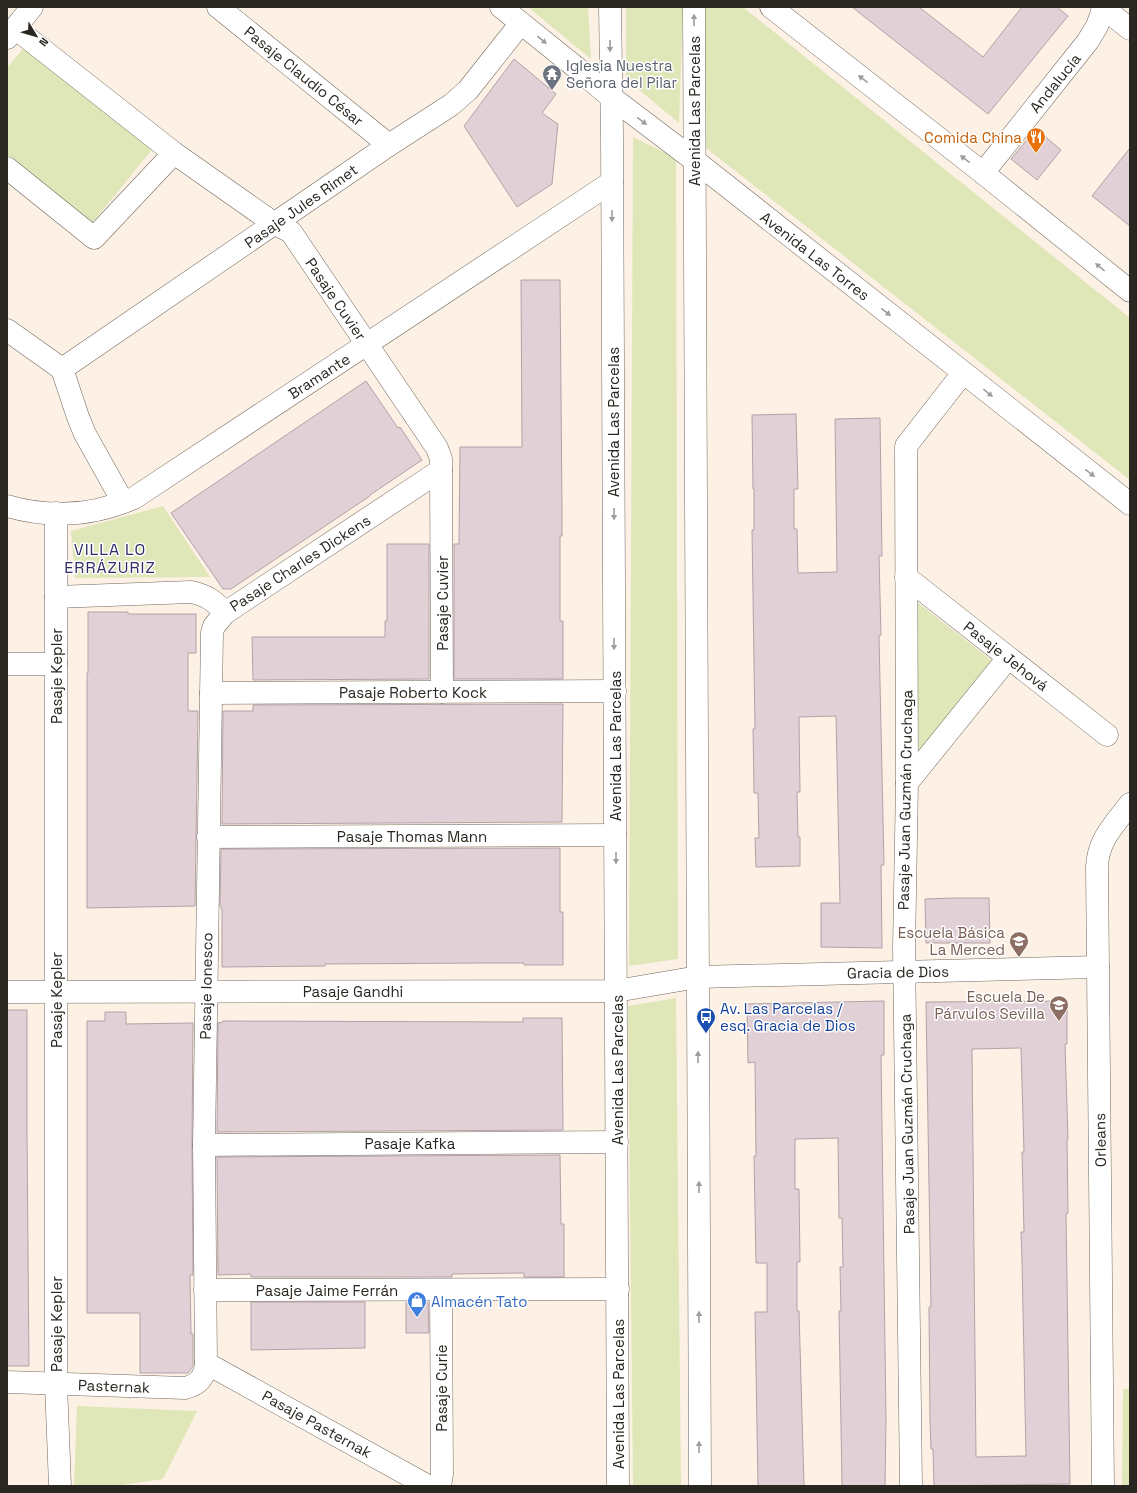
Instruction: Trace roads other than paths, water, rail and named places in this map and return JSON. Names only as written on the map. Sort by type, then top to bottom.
[{"type":"street","points":[[11,33],[32,7]]},
{"type":"street","name":"Pasaje Claudio César","points":[[218,7],[390,145]]},
{"type":"street","name":"Avenida Las Torres","points":[[501,7],[611,98],[694,160],[1130,504]]},
{"type":"street","name":"Avenida Las Parcelas","points":[[610,7],[615,691],[618,1486]]},
{"type":"street","name":"Avenida Las Parcelas","points":[[694,7],[700,1486]]},
{"type":"street","points":[[771,7],[983,173],[1130,291]]},
{"type":"street","points":[[1103,8],[1130,29]]},
{"type":"street","name":"Andalucía","points":[[983,173],[1088,41],[1097,26],[1103,8]]},
{"type":"street","name":"Pasaje Jules Rimet","points":[[62,369],[451,105],[468,90],[521,23]]},
{"type":"street","name":"Pasaje Cuvier","points":[[11,33],[174,153],[275,224],[291,232],[437,448],[441,459],[442,470],[442,692]]},
{"type":"street","points":[[7,168],[94,238],[174,153]]},
{"type":"street","name":"Bramante","points":[[7,506],[38,513],[56,514],[100,510],[123,502],[149,488],[612,182]]},
{"type":"street","points":[[7,330],[62,369],[85,434],[123,502]]},
{"type":"street","name":"Pasaje Juan Guzmán Cruchaga","points":[[911,1486],[904,940],[907,783],[906,446],[963,373]]},
{"type":"street","name":"Pasaje Charles Dickens","points":[[56,597],[191,592],[202,594],[211,599],[219,605],[224,612],[442,470]]},
{"type":"street","name":"Pasaje Kepler","points":[[56,514],[56,1384],[60,1486]]},
{"type":"street","name":"Pasaje Jehová","points":[[906,577],[1107,735]]},
{"type":"street","name":"Pasaje Ionesco","points":[[206,1363],[204,1145],[212,633],[214,626],[224,612]]},
{"type":"street","points":[[907,783],[1008,658]]},
{"type":"street","points":[[7,664],[56,664]]},
{"type":"street","name":"Pasaje Roberto Kock","points":[[211,693],[615,691]]},
{"type":"street","name":"Orleans","points":[[1103,1486],[1097,857],[1104,837],[1130,804]]},
{"type":"street","name":"Pasaje Thomas Mann","points":[[208,837],[615,835]]},
{"type":"street","name":"Gracia de Dios","points":[[698,977],[1098,967]]},
{"type":"street","name":"Pasaje Gandhi","points":[[7,992],[616,990],[698,977]]},
{"type":"street","name":"Pasaje Kafka","points":[[204,1145],[617,1142]]},
{"type":"street","name":"Pasaje Jaime Ferrán","points":[[205,1290],[618,1289]]},
{"type":"street","name":"Pasaje Curie","points":[[440,1486],[442,1474],[441,1290]]},
{"type":"street","name":"Pasternak","points":[[7,1382],[184,1388],[192,1386],[198,1382],[205,1370],[206,1363]]},
{"type":"street","name":"Pasaje Pasternak","points":[[206,1363],[428,1486]]},
{"type":"place","name":"Iglesia Nuestra Señora del Pilar","points":[[552,91]]},
{"type":"place","name":"Comida China","points":[[1036,154]]},
{"type":"place","name":"Escuela Básica La Merced","points":[[1019,958]]},
{"type":"place","name":"Escuela De Párvulos Sevilla","points":[[1059,1022]]},
{"type":"place","name":"Av. Las Parcelas / esq. Gracia de Dios","points":[[706,1034]]},
{"type":"place","name":"Almacén Tato","points":[[417,1318]]},
{"type":"district","name":"VILLA LO ERRÁZURIZ","points":[[110,558]]}]
